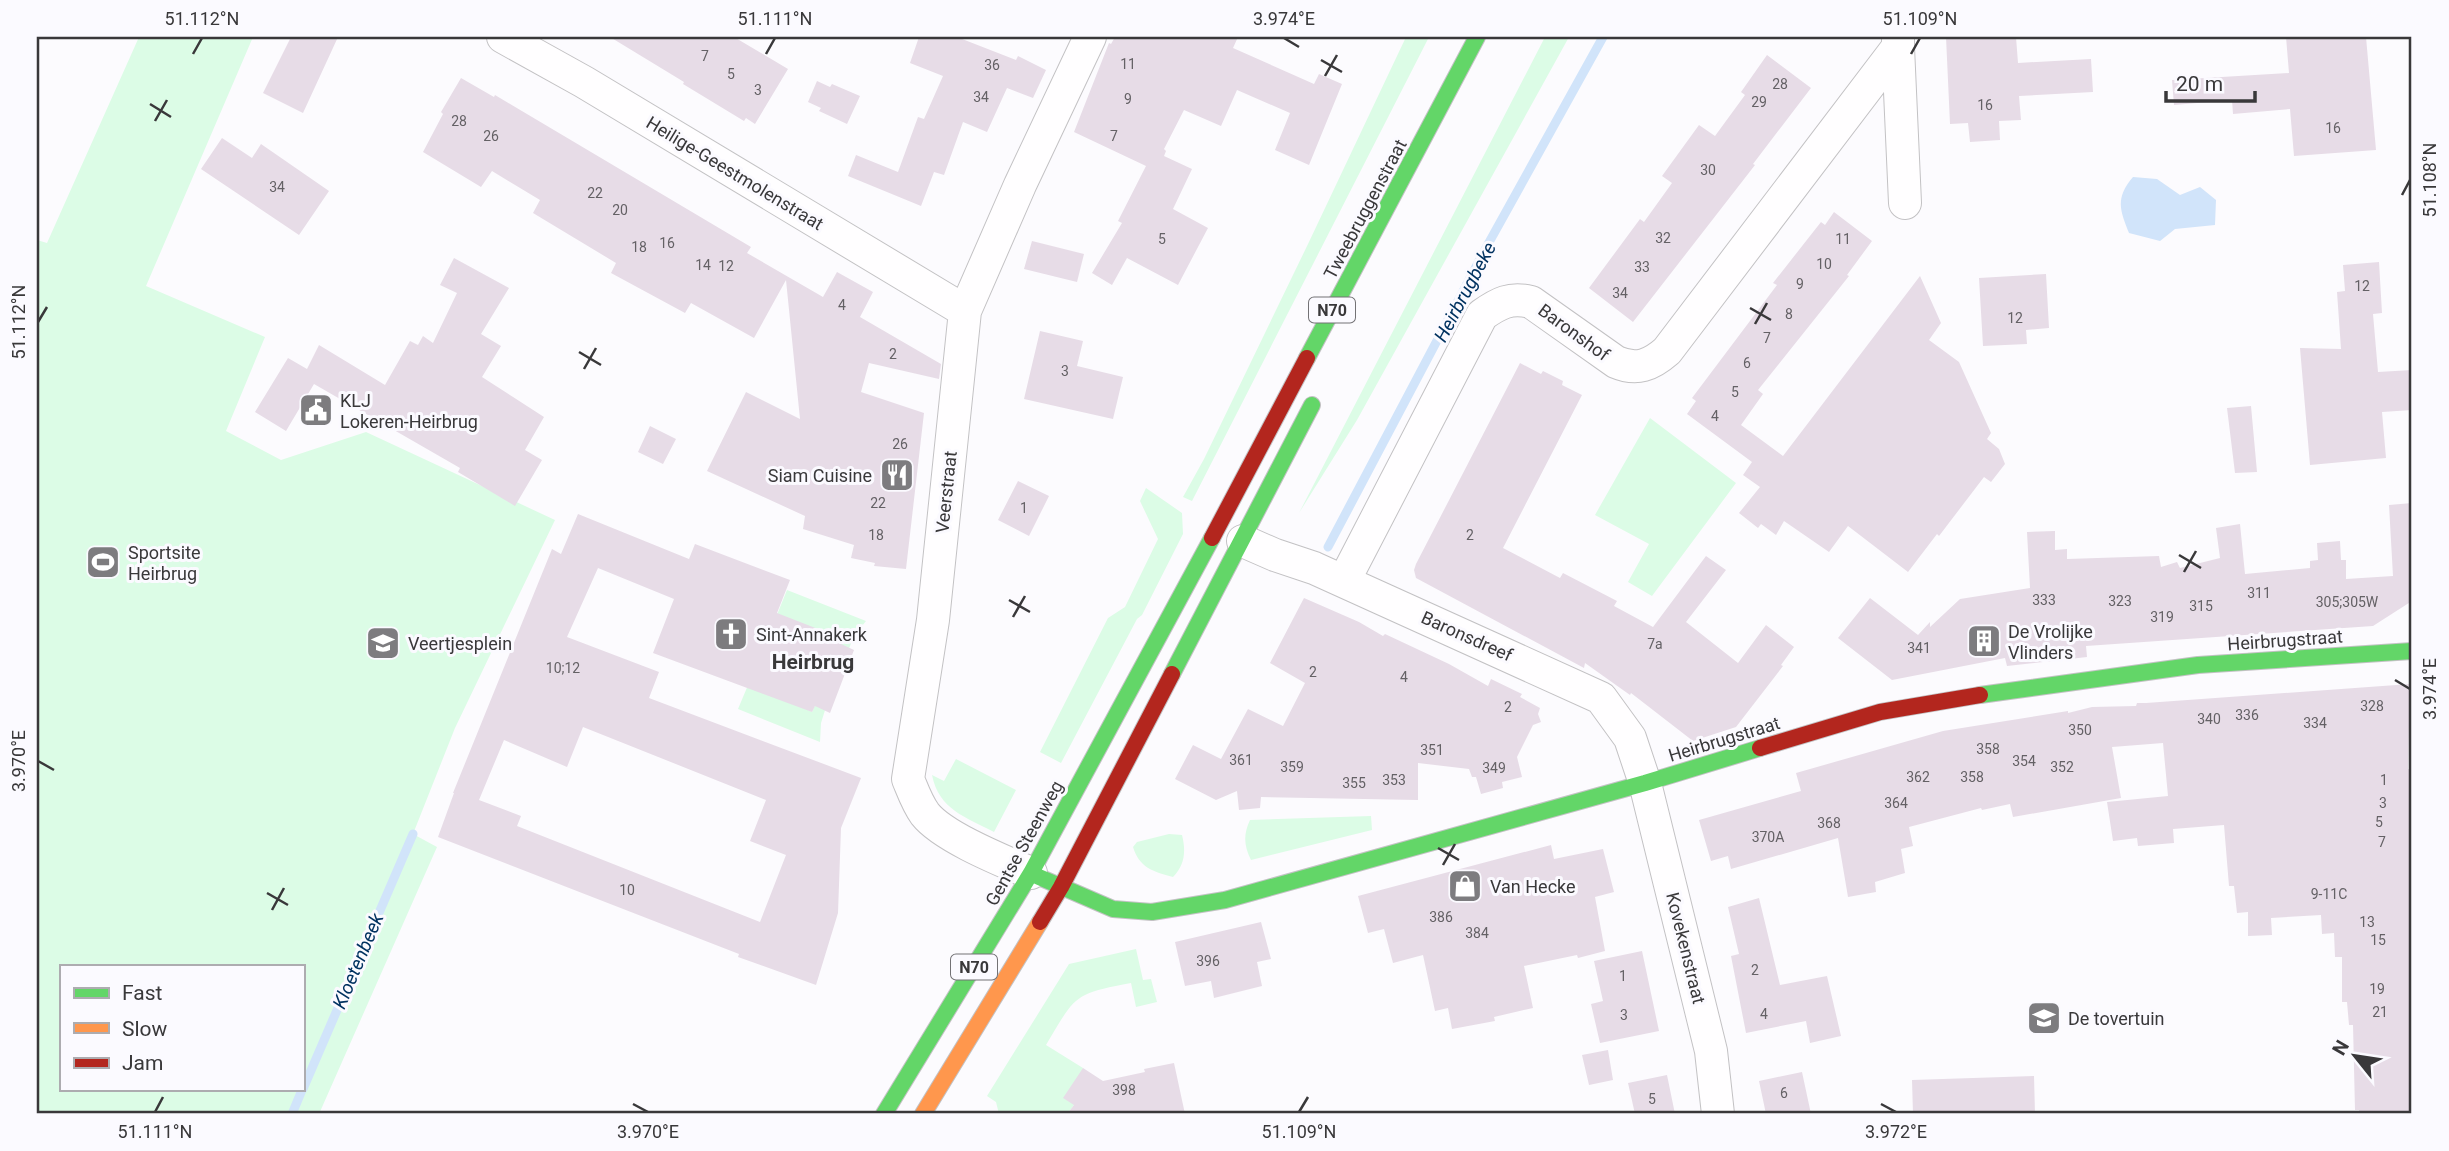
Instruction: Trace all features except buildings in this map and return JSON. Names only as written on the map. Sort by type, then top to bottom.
[{"type":"main road","name":"Tweebruggenstraat","points":[[1187,584],[1477,37]]},
{"type":"main road","name":"N70","points":[[927,1108],[1061,887],[1319,391]]},
{"type":"main road","name":"Gentse Steenweg","points":[[884,1114],[1031,873],[1187,584]]},
{"type":"main road","name":"Heirbrugstraat","points":[[1061,887],[1113,909],[1152,912],[1225,900],[1645,783],[1880,712],[1932,702],[2198,665],[2412,651]]},
{"type":"main road","name":"Veerstraat","points":[[1031,873],[1061,887]]},
{"type":"street","name":"Heilige-Geestmolenstraat","points":[[503,37],[584,82],[965,311]]},
{"type":"street","name":"Veerstraat","points":[[1031,873],[978,849],[934,822],[917,802],[908,779],[933,620],[965,311],[1020,185],[1090,37]]},
{"type":"street","name":"Baronshof","points":[[1898,42],[1905,203]]},
{"type":"street","name":"Baronshof","points":[[1344,581],[1482,314],[1502,302],[1521,299],[1531,302],[1627,367],[1638,367],[1658,359],[1898,42]]},
{"type":"street","name":"Baronsdreef","points":[[1243,541],[1344,581],[1601,698],[1630,738],[1645,783]]},
{"type":"street","name":"Kovekenstraat","points":[[1645,783],[1711,1051],[1718,1114]]},
{"type":"green space","name":"Sportsite Heirbrug","points":[[139,37],[253,37],[146,286],[265,337],[226,431],[281,460],[366,432],[555,520],[455,728],[413,834],[437,847],[319,1114],[37,1114],[37,240],[47,243]]},
{"type":"green space","points":[[1406,37],[1429,37],[1192,501],[1183,497],[1204,459]]},
{"type":"green space","points":[[1545,37],[1569,37],[1357,420],[1299,513]]},
{"type":"green space","points":[[1650,418],[1736,483],[1652,596],[1628,582],[1649,544],[1595,515]]},
{"type":"green space","points":[[1146,488],[1182,513],[1183,534],[1061,763],[1040,752],[1108,618],[1125,607],[1158,539],[1140,501]]},
{"type":"green space","points":[[787,590],[866,621],[854,636],[848,651],[838,647],[841,638],[774,622]]},
{"type":"green space","points":[[751,678],[812,712],[816,703],[826,707],[821,723],[820,742],[738,709]]},
{"type":"green space","points":[[956,759],[1016,790],[994,832],[964,817],[941,797],[932,775],[944,781]]},
{"type":"green space","points":[[1371,816],[1372,830],[1251,860],[1247,850],[1245,836],[1250,820]]},
{"type":"green space","points":[[1169,834],[1182,835],[1184,847],[1184,858],[1173,877],[1148,868],[1133,847],[1137,842]]},
{"type":"green space","points":[[1136,949],[1143,980],[1151,979],[1157,1002],[1136,1007],[1131,983],[1097,990],[1078,999],[1071,1006],[1046,1045],[1083,1068],[1074,1105],[1067,1114],[999,1114],[996,1102],[987,1096],[1069,964]]},
{"type":"water","points":[[2133,177],[2157,179],[2180,195],[2200,187],[2216,200],[2215,225],[2175,229],[2160,241],[2129,233],[2123,218],[2121,198]]},
{"type":"waterway","name":"Heirbrugbeke","points":[[1328,547],[1487,246],[1603,37]]},
{"type":"waterway","name":"Kloetenbeek","points":[[304,1087],[413,834]]},
{"type":"waterway","name":"Kloetenbeek","points":[[292,1114],[301,1092]]},
{"type":"traffic: fast","points":[[1307,358],[1477,37]]},
{"type":"traffic: fast","points":[[1172,674],[1312,405]]},
{"type":"traffic: fast","points":[[884,1114],[1031,873],[1212,538]]},
{"type":"traffic: fast","points":[[1980,695],[2198,665],[2412,651]]},
{"type":"traffic: fast","points":[[1032,874],[1113,909],[1152,912],[1225,900],[1645,783],[1760,748]]},
{"type":"traffic: slow","points":[[923,1114],[1040,922]]},
{"type":"traffic: jam","points":[[1212,538],[1307,358]]},
{"type":"traffic: jam","points":[[1040,922],[1172,674]]},
{"type":"traffic: jam","points":[[1760,748],[1880,712],[1980,695]]},
{"type":"place","name":"KLJ Lokeren-Heirbrug","points":[[316,410]]},
{"type":"place","name":"Siam Cuisine","points":[[897,475]]},
{"type":"place","name":"Sportsite Heirbrug","points":[[103,562]]},
{"type":"place","name":"Sint-Annakerk","points":[[731,634]]},
{"type":"place","name":"De Vrolijke Vlinders","points":[[1984,641]]},
{"type":"place","name":"Veertjesplein","points":[[383,643]]},
{"type":"place","name":"Van Hecke","points":[[1465,886]]},
{"type":"place","name":"De tovertuin","points":[[2044,1018]]},
{"type":"district","name":"Heirbrug","points":[[813,662]]}]
